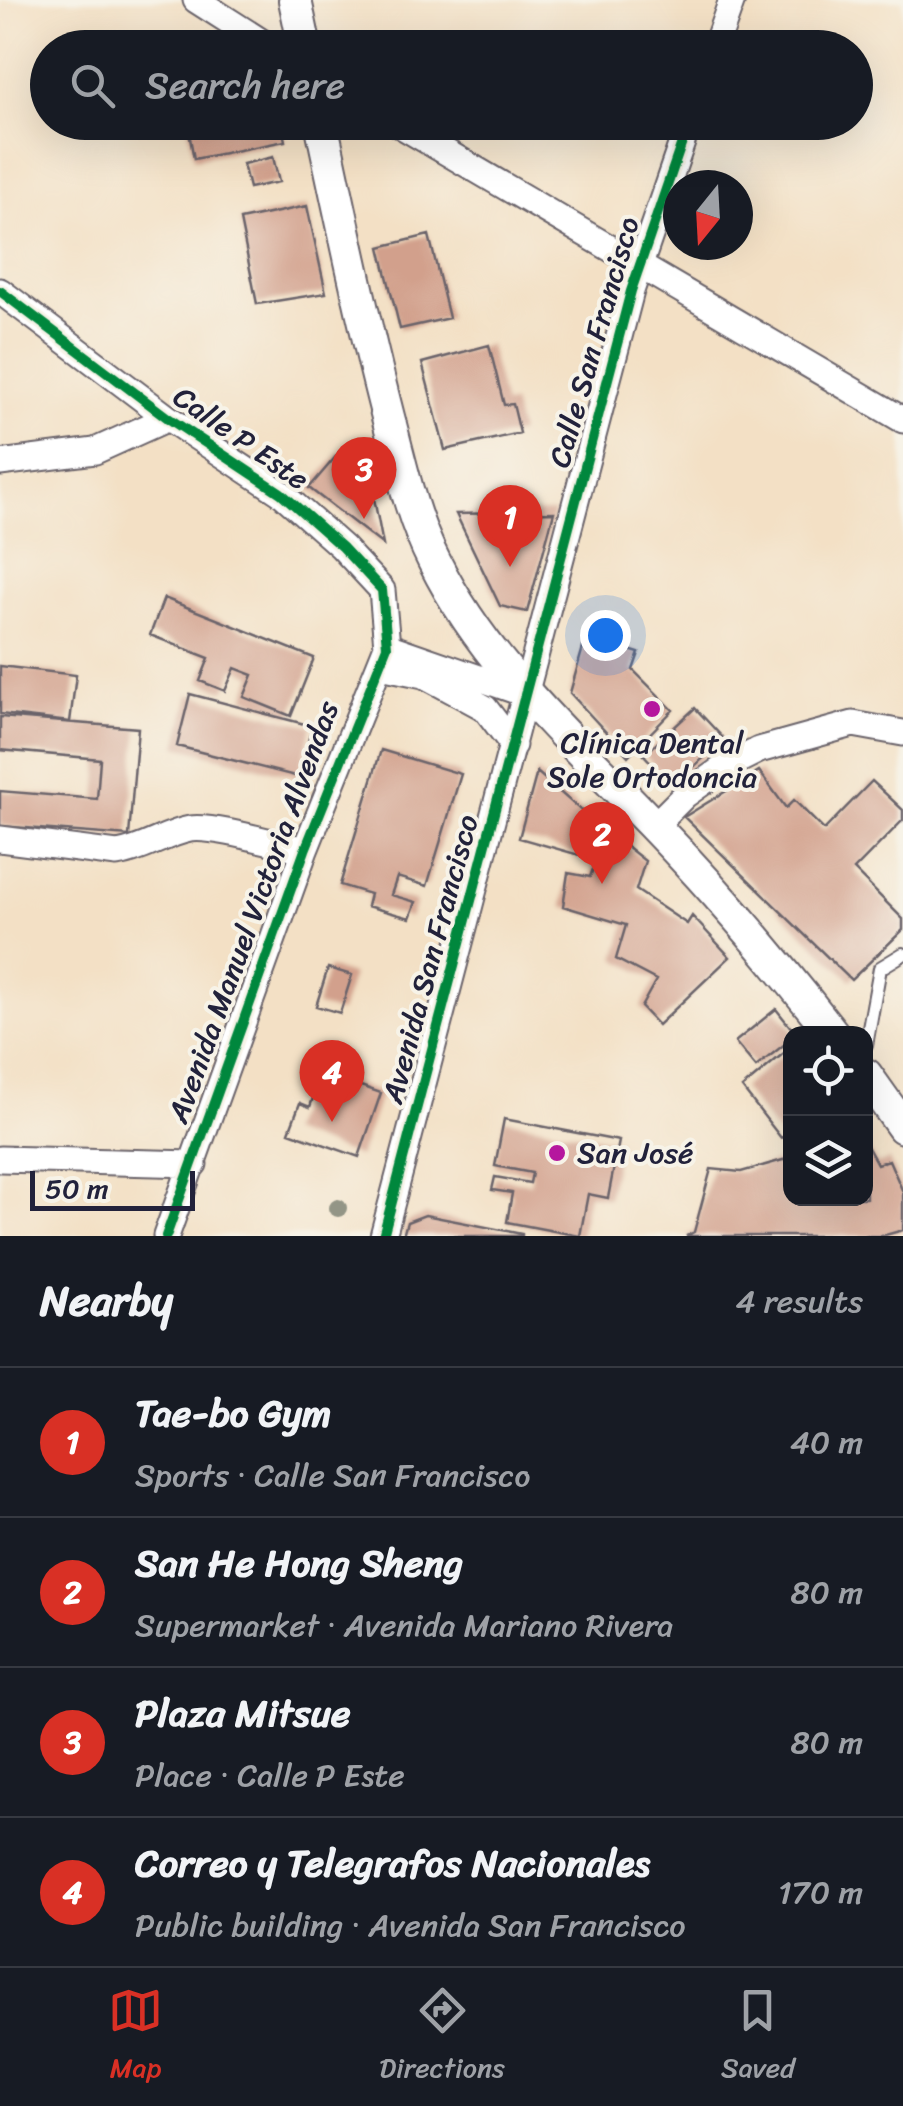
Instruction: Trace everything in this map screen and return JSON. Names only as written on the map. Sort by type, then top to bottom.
[{"type":"street","points":[[196,0],[244,30]]},
{"type":"street","points":[[295,0],[301,30]]},
{"type":"street","points":[[721,30],[732,0]]},
{"type":"street","points":[[325,140],[360,307],[412,507],[433,560],[475,632],[526,694],[772,956],[827,1026]]},
{"type":"street","points":[[425,140],[903,420]]},
{"type":"street","name":"Calle San Francisco","points":[[526,694],[638,267],[683,140]]},
{"type":"street","name":"Calle P Este","points":[[0,291],[168,418],[281,493],[342,547],[382,590],[384,656]]},
{"type":"street","points":[[0,463],[95,450],[168,418]]},
{"type":"street","points":[[384,656],[526,694]]},
{"type":"street","points":[[384,656],[485,708],[513,745]]},
{"type":"street","name":"Avenida Manuel Victoria Alvendas","points":[[166,1236],[306,850],[384,656]]},
{"type":"street","name":"Avenida San Francisco","points":[[383,1236],[526,694]]},
{"type":"street","points":[[654,826],[685,795],[723,768],[759,750],[853,724],[903,733]]},
{"type":"street","points":[[0,840],[117,854],[136,851],[169,834],[196,828],[306,850]]},
{"type":"street","points":[[873,1084],[902,1120]]},
{"type":"street","points":[[0,1158],[194,1164]]},
{"type":"lane","points":[[869,1026],[880,968],[903,954]]},
{"type":"building","points":[[190,140],[285,141],[194,159]]},
{"type":"building","points":[[273,157],[279,182],[249,188],[243,164]]},
{"type":"building","points":[[307,206],[326,293],[257,304],[240,220]]},
{"type":"building","points":[[429,235],[449,318],[400,329],[380,247]]},
{"type":"building","points":[[489,345],[504,405],[513,404],[520,433],[445,450],[422,363]]},
{"type":"building","points":[[339,453],[362,458],[383,545],[309,488]]},
{"type":"building","points":[[554,512],[527,612],[500,606],[456,514]]},
{"type":"building","points":[[164,598],[314,658],[291,716],[244,697],[253,675],[235,668],[225,691],[200,681],[209,658],[150,635]]},
{"type":"building","points":[[586,637],[639,653],[633,670],[673,710],[628,756],[570,693]]},
{"type":"building","points":[[0,666],[76,675],[70,722],[0,714]]},
{"type":"building","points":[[190,694],[312,726],[299,777],[177,746]]},
{"type":"building","points":[[695,708],[724,739],[673,786],[644,755]]},
{"type":"building","points":[[0,717],[138,728],[129,836],[0,826],[0,791],[97,799],[100,759],[0,750]]},
{"type":"building","points":[[381,750],[461,774],[427,886],[397,877],[391,895],[416,902],[410,918],[367,906],[370,894],[340,885]]},
{"type":"building","points":[[759,771],[786,808],[794,800],[824,830],[872,781],[903,810],[903,820],[854,870],[903,919],[903,930],[851,980],[684,817]]},
{"type":"building","points":[[537,772],[602,829],[593,859],[519,838]]},
{"type":"building","points":[[607,831],[645,861],[636,890],[687,924],[692,916],[730,957],[658,1025],[641,1007],[656,980],[616,959],[626,925],[563,906],[568,873],[590,877]]},
{"type":"building","points":[[328,968],[352,975],[340,1013],[316,1006]]},
{"type":"building","points":[[776,1009],[790,1026],[783,1026],[783,1046],[756,1067],[735,1042]]},
{"type":"building","points":[[783,1054],[783,1137],[781,1138],[742,1088]]},
{"type":"building","points":[[326,1074],[381,1093],[359,1157],[289,1132],[300,1103],[310,1107],[314,1095],[319,1096]]},
{"type":"building","name":"San José","points":[[504,1119],[619,1141],[608,1198],[588,1194],[580,1236],[507,1222],[512,1193],[492,1190],[495,1177],[530,1183],[532,1173],[495,1166]]},
{"type":"building","points":[[873,1157],[877,1164],[889,1160],[903,1192],[903,1230],[882,1236],[686,1236],[694,1232],[711,1169],[741,1172],[783,1160],[783,1206],[873,1206]]},
{"type":"building","points":[[425,1215],[522,1236],[403,1236],[407,1222]]},
{"type":"cycle path","points":[[383,1236],[631,291],[683,140]]},
{"type":"cycle path","points":[[0,291],[168,418],[281,493],[342,547],[382,590],[387,646],[305,850],[166,1236]]},
{"type":"place","name":"Plaza Mitsue","points":[[364,519]]},
{"type":"place","name":"Tae-bo Gym","points":[[510,567]]},
{"type":"place","name":"Clínica Dental Sole Ortodoncia","points":[[652,709]]},
{"type":"place","name":"San He Hong Sheng","points":[[602,884]]},
{"type":"place","name":"Correo y Telegrafos Nacionales","points":[[332,1122]]},
{"type":"place","name":"San José","points":[[557,1153]]}]
